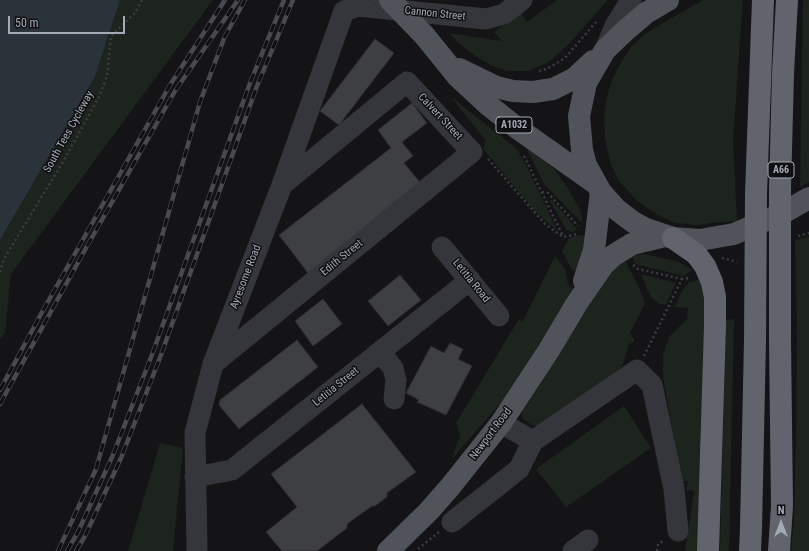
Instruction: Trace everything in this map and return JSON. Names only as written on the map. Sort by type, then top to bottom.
[{"type":"highway","name":"A66","points":[[750,551],[752,528],[756,194],[763,0]]},
{"type":"highway","name":"A66","points":[[780,551],[782,506],[780,189],[783,73],[788,0]]},
{"type":"highway","points":[[669,237],[696,254],[705,266],[712,282],[715,305],[708,551]]},
{"type":"main road","name":"A1032","points":[[390,0],[424,35],[458,77],[487,104],[517,128],[598,187]]},
{"type":"main road","points":[[668,0],[646,13],[603,52],[586,84],[579,116],[582,150],[586,165],[598,187],[616,209],[633,222],[646,229],[669,237],[700,240],[734,234],[783,213],[809,198]]},
{"type":"main road","name":"A1032","points":[[441,56],[461,70],[496,87],[533,92],[553,89],[575,78],[603,52]]},
{"type":"main road","name":"Newport Road","points":[[577,303],[591,261],[590,236],[598,187]]},
{"type":"main road","name":"Newport Road","points":[[388,551],[446,492],[501,422],[549,350],[577,303],[604,264],[614,255],[632,244],[669,237]]},
{"type":"street","name":"Cannon Street","points":[[344,11],[358,6],[486,19],[504,14],[522,0]]},
{"type":"street","points":[[603,52],[615,26],[631,0]]},
{"type":"street","name":"Ayresome Road","points":[[197,551],[195,433],[212,364],[282,185],[344,11]]},
{"type":"street","name":"Calvert Street","points":[[282,185],[407,82],[472,152]]},
{"type":"street","name":"Edith Street","points":[[212,364],[472,152]]},
{"type":"street","name":"Letitia Road","points":[[442,247],[499,316]]},
{"type":"street","name":"Letitia Street","points":[[195,477],[232,470],[470,280]]},
{"type":"street","points":[[380,352],[393,368],[396,380],[394,399]]},
{"type":"street","points":[[452,522],[519,469],[533,441],[637,370],[652,385],[674,489],[678,531]]},
{"type":"street","points":[[501,422],[533,441]]},
{"type":"path","name":"South Tees Cycleway","points":[[0,272],[4,259],[64,160],[99,96],[107,76],[111,36],[136,13],[142,0]]},
{"type":"path","points":[[536,72],[547,69],[565,58],[599,18]]},
{"type":"path","points":[[472,152],[480,149],[545,224],[563,237],[590,236]]},
{"type":"path","points":[[541,192],[548,193],[590,236]]},
{"type":"path","points":[[620,252],[638,269],[682,280],[690,278],[705,266]]},
{"type":"path","points":[[637,370],[682,280]]},
{"type":"path","points":[[416,551],[452,522]]},
{"type":"shaded area","points":[[0,0],[120,0],[95,77],[0,240]]},
{"type":"shaded area","points":[[120,0],[213,0],[11,274],[5,333],[0,339],[0,240],[95,77]]},
{"type":"shaded area","points":[[557,0],[608,0],[569,44],[549,62],[528,71],[507,71],[490,65],[467,50],[448,33],[501,41],[494,32],[521,13],[527,22]]},
{"type":"shaded area","points":[[703,0],[743,0],[733,140],[737,221],[699,225],[675,223],[653,212],[636,200],[618,180],[610,162],[605,138],[604,115],[607,96],[613,78],[631,47],[646,33]]},
{"type":"shaded area","points":[[803,0],[809,0],[809,182],[800,187]]},
{"type":"shaded area","points":[[451,97],[517,149],[558,232],[535,211],[483,149],[486,141]]},
{"type":"shaded area","points":[[526,147],[553,168],[568,188],[581,212],[583,224],[544,184]]},
{"type":"shaded area","points":[[551,199],[577,229],[574,232],[567,231],[550,201]]},
{"type":"shaded area","points":[[578,235],[586,236],[583,259],[577,271],[572,270],[562,251],[569,238]]},
{"type":"shaded area","points":[[809,237],[809,551],[791,551],[794,521],[796,441],[797,335],[795,240]]},
{"type":"shaded area","points":[[643,254],[677,261],[692,270],[684,276],[635,264],[632,256]]},
{"type":"shaded area","points":[[555,256],[565,269],[568,284],[576,291],[524,376],[452,459],[460,435],[456,423],[519,319],[522,323]]},
{"type":"shaded area","points":[[624,259],[638,285],[645,303],[630,333],[635,341],[629,344],[622,367],[541,427],[532,425],[523,419],[522,411],[601,279]]},
{"type":"shaded area","points":[[641,274],[676,283],[666,305],[660,304],[652,298]]},
{"type":"shaded area","points":[[700,279],[709,297],[700,551],[685,551],[694,491],[686,490],[688,481],[682,481],[663,377],[663,354],[670,336],[687,320],[688,308],[675,307],[682,291],[688,283]]},
{"type":"shaded area","points":[[734,319],[729,551],[720,551],[726,320]]},
{"type":"shaded area","points":[[624,406],[651,448],[566,507],[536,469]]},
{"type":"shaded area","points":[[160,443],[183,448],[173,551],[128,551]]},
{"type":"building","points":[[375,39],[394,53],[339,125],[320,111]]},
{"type":"building","points":[[412,103],[427,123],[402,142],[413,156],[404,163],[422,185],[308,273],[279,235],[391,148],[378,130]]},
{"type":"building","points":[[400,275],[421,300],[388,326],[368,301]]},
{"type":"building","points":[[323,299],[342,324],[313,346],[295,321]]},
{"type":"building","points":[[297,340],[318,367],[239,429],[219,405],[220,400]]},
{"type":"building","points":[[450,343],[463,349],[458,359],[472,366],[446,415],[417,402],[419,400],[406,393],[431,346],[444,353]]},
{"type":"building","points":[[362,404],[416,472],[387,493],[387,497],[347,524],[347,528],[317,551],[282,551],[266,532],[297,507],[271,474]]},
{"type":"railway","points":[[0,390],[170,85],[225,0]]},
{"type":"railway","points":[[0,404],[175,91],[238,0]]},
{"type":"railway","points":[[58,551],[96,469],[200,102],[225,36],[245,0]]},
{"type":"railway","points":[[67,551],[78,532],[113,455],[153,352],[250,83],[284,0]]},
{"type":"railway","points":[[76,551],[85,536],[121,458],[161,355],[257,86],[293,0]]}]
